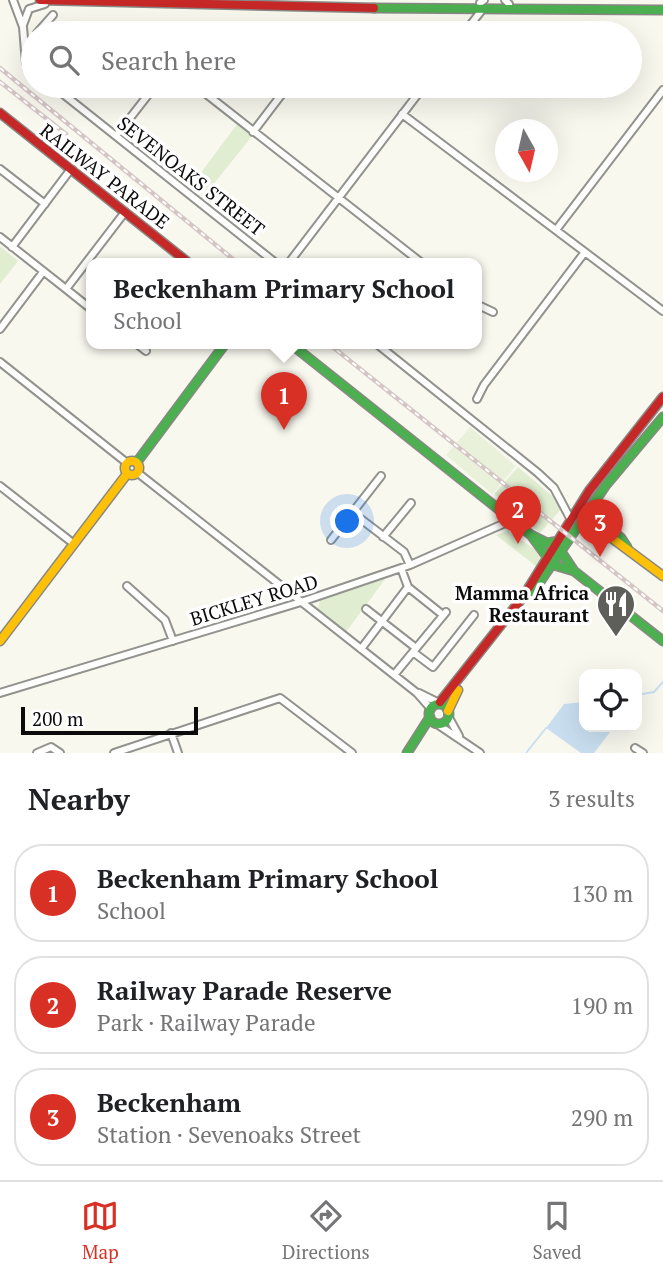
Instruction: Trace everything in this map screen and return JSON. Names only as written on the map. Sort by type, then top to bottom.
[{"type":"main road","points":[[40,0],[482,4],[507,2],[542,8]]},
{"type":"main road","points":[[286,0],[663,10]]},
{"type":"main road","name":"RAILWAY PARADE","points":[[0,113],[182,258]]},
{"type":"main road","points":[[127,474],[138,473],[137,462],[221,349]]},
{"type":"main road","points":[[297,349],[531,535],[547,543],[559,541]]},
{"type":"main road","points":[[419,737],[439,726],[448,714],[455,693],[551,561],[559,541],[578,509],[663,397]]},
{"type":"main road","points":[[407,753],[434,708],[551,561],[562,552],[589,510],[663,417]]},
{"type":"main road","points":[[0,641],[127,474],[127,463],[137,462]]},
{"type":"main road","points":[[578,509],[589,510],[621,538],[627,547],[663,576]]},
{"type":"main road","points":[[578,509],[583,519],[615,543],[627,547]]},
{"type":"main road","points":[[531,535],[551,561],[574,570],[663,640]]},
{"type":"main road","points":[[562,552],[574,570]]},
{"type":"main road","points":[[434,708],[448,714]]},
{"type":"main road","points":[[434,708],[439,726]]},
{"type":"street","points":[[13,0],[21,22]]},
{"type":"street","points":[[24,21],[27,11],[34,6],[82,1]]},
{"type":"street","points":[[471,21],[482,4]]},
{"type":"street","points":[[47,21],[53,15]]},
{"type":"street","points":[[556,230],[663,90]]},
{"type":"street","name":"SEVENOAKS STREET","points":[[68,98],[268,258]]},
{"type":"street","points":[[116,136],[146,98]]},
{"type":"street","points":[[211,98],[415,258]]},
{"type":"street","points":[[253,132],[279,98]]},
{"type":"street","points":[[293,258],[415,98]]},
{"type":"street","points":[[402,114],[663,311]]},
{"type":"street","points":[[0,169],[45,204]]},
{"type":"street","points":[[12,247],[71,169]]},
{"type":"street","points":[[90,258],[125,212]]},
{"type":"street","points":[[0,237],[86,304]]},
{"type":"street","points":[[477,399],[584,252]]},
{"type":"street","points":[[66,289],[86,263]]},
{"type":"street","points":[[0,329],[43,271]]},
{"type":"street","points":[[482,306],[493,312]]},
{"type":"street","points":[[383,349],[538,473],[561,498],[571,520]]},
{"type":"street","points":[[0,362],[127,463]]},
{"type":"street","points":[[138,473],[434,708]]},
{"type":"street","points":[[331,540],[381,476]]},
{"type":"street","points":[[0,486],[74,544]]},
{"type":"street","points":[[383,537],[411,503]]},
{"type":"street","points":[[353,513],[404,552],[410,565]]},
{"type":"street","name":"BICKLEY ROAD","points":[[0,693],[302,602],[410,565],[512,520]]},
{"type":"street","points":[[394,675],[444,613],[408,587],[401,568]]},
{"type":"street","points":[[127,586],[160,615],[173,641]]},
{"type":"street","points":[[361,649],[408,587]]},
{"type":"street","points":[[366,609],[433,667],[474,615]]},
{"type":"street","points":[[114,753],[280,698],[352,753]]},
{"type":"street","points":[[448,714],[460,738]]},
{"type":"street","points":[[439,726],[480,753]]},
{"type":"street","points":[[171,733],[178,753]]},
{"type":"street","points":[[37,753],[51,747],[61,753]]},
{"type":"street","points":[[635,748],[643,753]]},
{"type":"green space","points":[[238,123],[253,135],[204,196],[191,186]]},
{"type":"green space","points":[[0,246],[18,261],[0,284]]},
{"type":"green space","points":[[470,427],[516,466],[492,494],[446,455]]},
{"type":"green space","points":[[518,467],[564,506],[540,533],[494,494]]},
{"type":"green space","points":[[508,531],[540,553],[542,557],[537,567],[496,535]]},
{"type":"green space","points":[[386,578],[346,632],[318,609],[320,600]]},
{"type":"water","points":[[579,702],[579,732],[610,732],[594,753],[581,753],[546,728],[564,704]]},
{"type":"waterway","points":[[642,694],[654,692],[663,682]]},
{"type":"waterway","points":[[526,753],[546,728]]},
{"type":"railway","points":[[0,68],[21,85]]},
{"type":"railway","points":[[0,82],[66,134]]},
{"type":"railway","points":[[37,98],[232,258]]},
{"type":"railway","points":[[335,349],[663,611]]},
{"type":"traffic: fast","points":[[374,8],[663,10]]},
{"type":"traffic: fast","points":[[137,462],[221,349]]},
{"type":"traffic: fast","points":[[297,349],[531,535],[548,558]]},
{"type":"traffic: fast","points":[[533,592],[606,485],[663,417]]},
{"type":"traffic: fast","points":[[586,509],[621,538],[627,547]]},
{"type":"traffic: fast","points":[[531,535],[547,543],[559,541]]},
{"type":"traffic: fast","points":[[562,553],[574,571]]},
{"type":"traffic: fast","points":[[554,565],[574,571],[663,641]]},
{"type":"traffic: fast","points":[[435,704],[443,704],[449,714],[443,724],[435,724],[429,718],[429,710],[435,704]]},
{"type":"traffic: fast","points":[[407,753],[430,717]]},
{"type":"traffic: slow","points":[[129,461],[135,461],[139,468],[135,475],[129,475],[125,471],[125,465],[129,461]]},
{"type":"traffic: slow","points":[[0,641],[127,474]]},
{"type":"traffic: slow","points":[[581,515],[663,576]]},
{"type":"traffic: slow","points":[[448,711],[458,690]]},
{"type":"traffic: jam","points":[[40,0],[374,8]]},
{"type":"traffic: jam","points":[[0,113],[182,258]]},
{"type":"traffic: jam","points":[[440,702],[523,597],[589,491],[663,397]]},
{"type":"place","name":"Beckenham Primary School","points":[[284,430]]},
{"type":"place","name":"Railway Parade Reserve","points":[[518,544]]},
{"type":"place","name":"Beckenham","points":[[600,557]]},
{"type":"place","name":"Mamma Africa Restaurant","points":[[616,638]]}]
